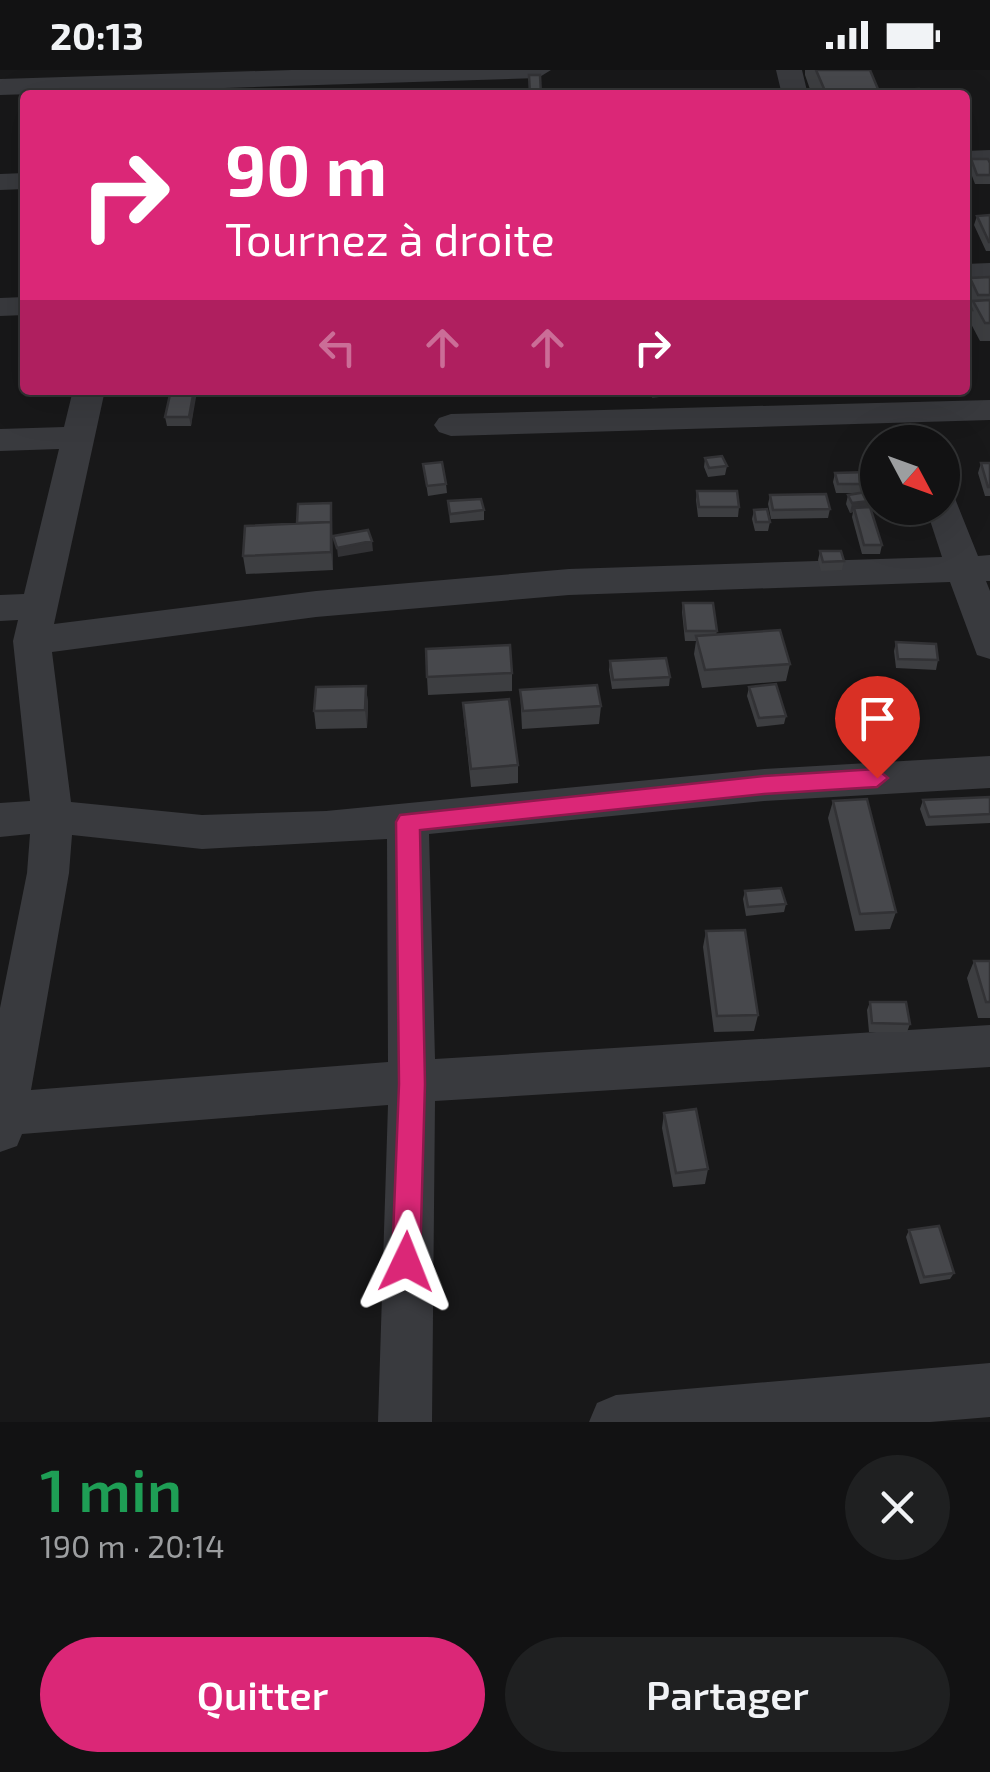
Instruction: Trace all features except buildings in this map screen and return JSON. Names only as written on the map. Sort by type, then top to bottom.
[{"type":"street","points":[[0,87],[388,80],[538,70]]},
{"type":"street","points":[[88,395],[80,437],[23,618],[52,816],[48,874],[0,1120],[234,1093],[990,1046]]},
{"type":"street","points":[[450,425],[990,410]]},
{"type":"street","points":[[0,440],[80,437]]},
{"type":"street","points":[[953,525],[977,568],[990,645]]},
{"type":"street","points":[[23,618],[316,604],[569,582],[977,568]]},
{"type":"street","points":[[0,820],[52,816],[202,832],[408,822],[764,785],[990,772]]},
{"type":"street","points":[[405,1422],[412,1084],[408,822]]},
{"type":"street","points":[[616,1422],[990,1390]]},
{"type":"route","points":[[406,1262],[412,1084],[408,822],[764,785],[877,778]]}]
